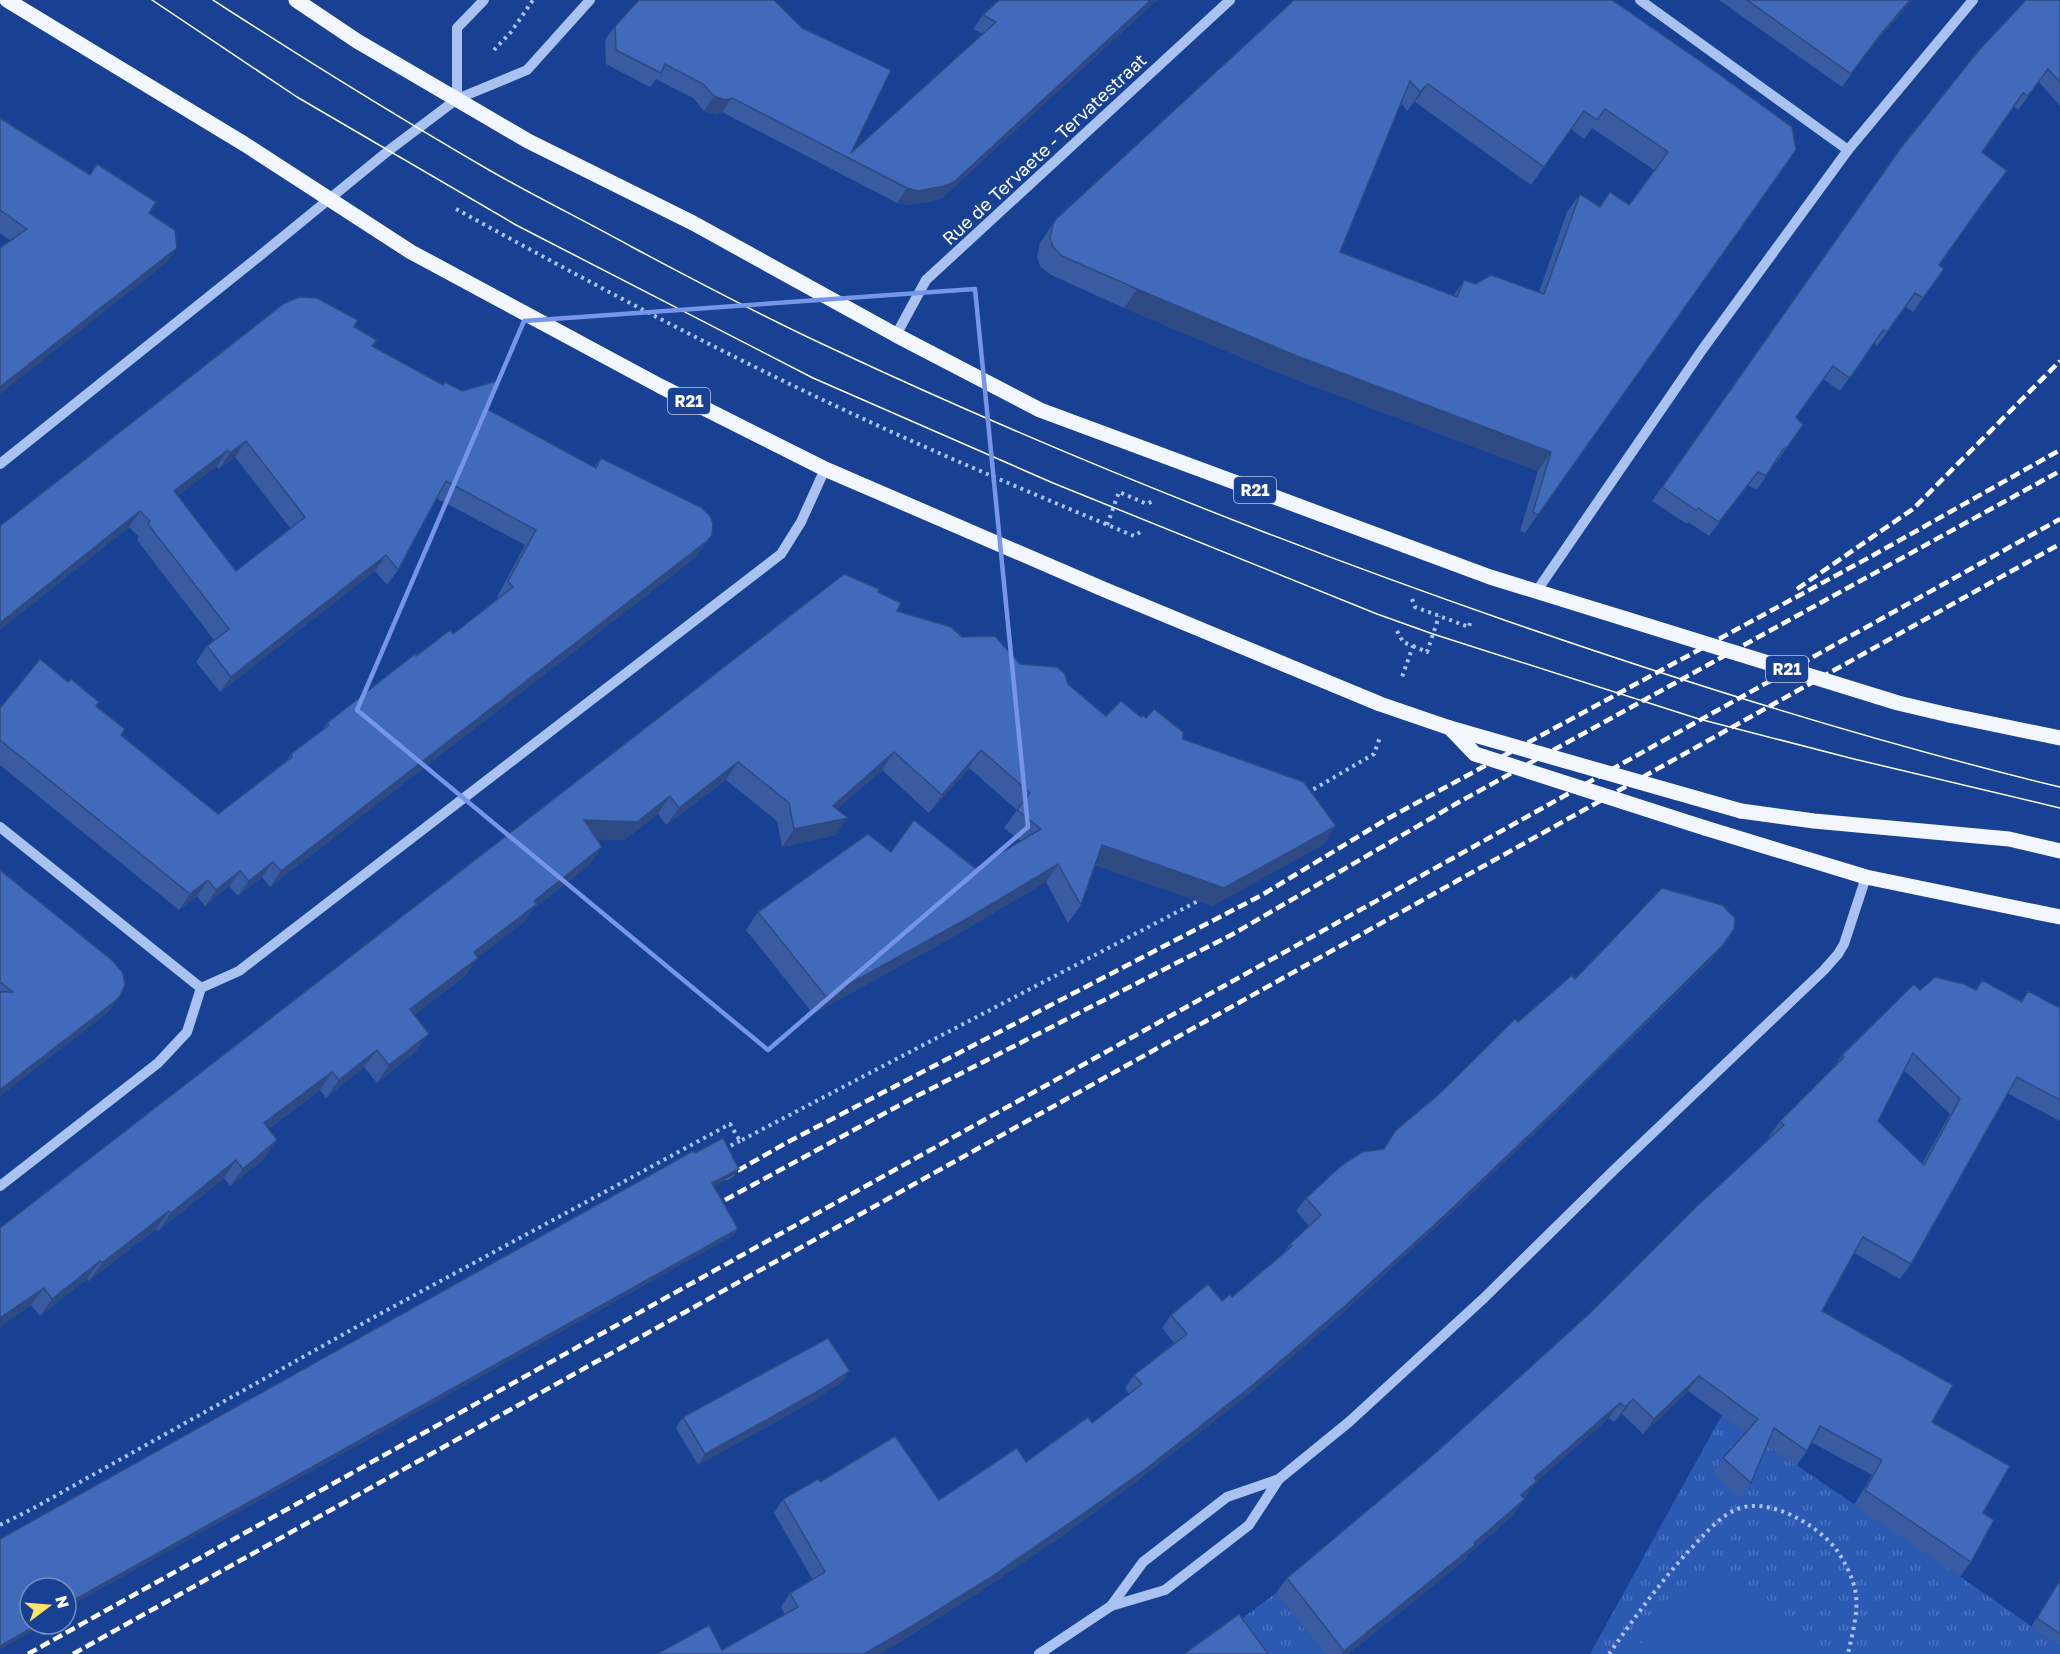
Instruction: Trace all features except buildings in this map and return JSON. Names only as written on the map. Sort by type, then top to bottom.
[{"type":"main road","name":"R21","points":[[7,0],[246,145],[411,252],[660,386],[825,469],[1103,589],[1380,704],[1450,728],[1741,811],[1814,821],[2009,839],[2060,851]]},
{"type":"main road","name":"R21","points":[[296,0],[357,41],[528,141],[693,223],[896,335],[1040,410],[1536,592],[1898,703],[2060,738]]},
{"type":"main road","points":[[1450,728],[1475,754],[1705,828],[1866,877],[2060,917]]},
{"type":"street","points":[[457,99],[457,28],[484,0]]},
{"type":"street","points":[[0,464],[457,99],[528,70],[590,0]]},
{"type":"street","name":"Rue de Tervaete - Tervatestraat","points":[[896,335],[926,280],[1230,0]]},
{"type":"street","points":[[1640,0],[1848,150]]},
{"type":"street","points":[[1536,592],[1702,350],[1848,150],[1973,0]]},
{"type":"street","points":[[0,1186],[158,1063],[187,1032],[201,988],[239,971],[782,554],[801,522],[825,469]]},
{"type":"street","points":[[0,827],[201,988]]},
{"type":"street","points":[[1039,1654],[1111,1606],[1165,1590],[1249,1525],[1279,1479],[1348,1422],[1484,1298],[1615,1169],[1824,970],[1844,944],[1866,877]]},
{"type":"street","points":[[1111,1606],[1143,1562],[1227,1497],[1279,1479]]},
{"type":"path","points":[[494,50],[511,32],[533,0]]},
{"type":"path","points":[[487,46],[502,55]]},
{"type":"path","points":[[456,209],[584,280],[856,416],[1134,536],[1142,531]]},
{"type":"path","points":[[1107,525],[1119,492],[1147,504],[1155,500]]},
{"type":"path","points":[[1412,599],[1415,607],[1468,627],[1470,623]]},
{"type":"path","points":[[1397,631],[1403,642],[1427,652],[1439,616]]},
{"type":"path","points":[[1402,677],[1413,646]]},
{"type":"path","points":[[1303,795],[1374,754],[1380,737]]},
{"type":"path","points":[[721,1150],[1198,901]]},
{"type":"path","points":[[0,1525],[376,1316],[730,1124],[740,1141]]},
{"type":"path","points":[[1609,1654],[1683,1556],[1713,1525],[1734,1510],[1758,1504],[1791,1514],[1813,1528],[1835,1548],[1840,1556],[1849,1571],[1856,1595],[1855,1623],[1848,1654]]},
{"type":"highlighted area","points":[[975,289],[1028,827],[768,1050],[357,710],[524,321]]},
{"type":"green space","points":[[1722,1415],[2060,1646],[2060,1654],[1590,1654]]},
{"type":"green space","points":[[1710,1564],[1812,1653],[1632,1654]]},
{"type":"green space","points":[[1276,1593],[1324,1654],[1249,1654],[1229,1628]]},
{"type":"tram line","points":[[152,0],[297,97],[516,225],[813,378],[1053,483],[1377,614],[1433,634],[1699,719],[2060,808]]},
{"type":"tram line","points":[[213,0],[489,170],[706,286],[780,324],[914,386],[1081,459],[1250,527],[1421,591],[1644,667],[1782,711],[1920,751],[2060,787]]},
{"type":"railway","points":[[1797,589],[1913,509],[2060,361]]},
{"type":"railway","points":[[725,1178],[786,1143],[1262,895],[1387,819],[1870,557],[2060,450]]},
{"type":"railway","points":[[725,1200],[909,1100],[1233,934],[1459,802],[2060,471]]},
{"type":"railway","points":[[28,1654],[2060,519]]},
{"type":"railway","points":[[73,1654],[2060,544]]}]
